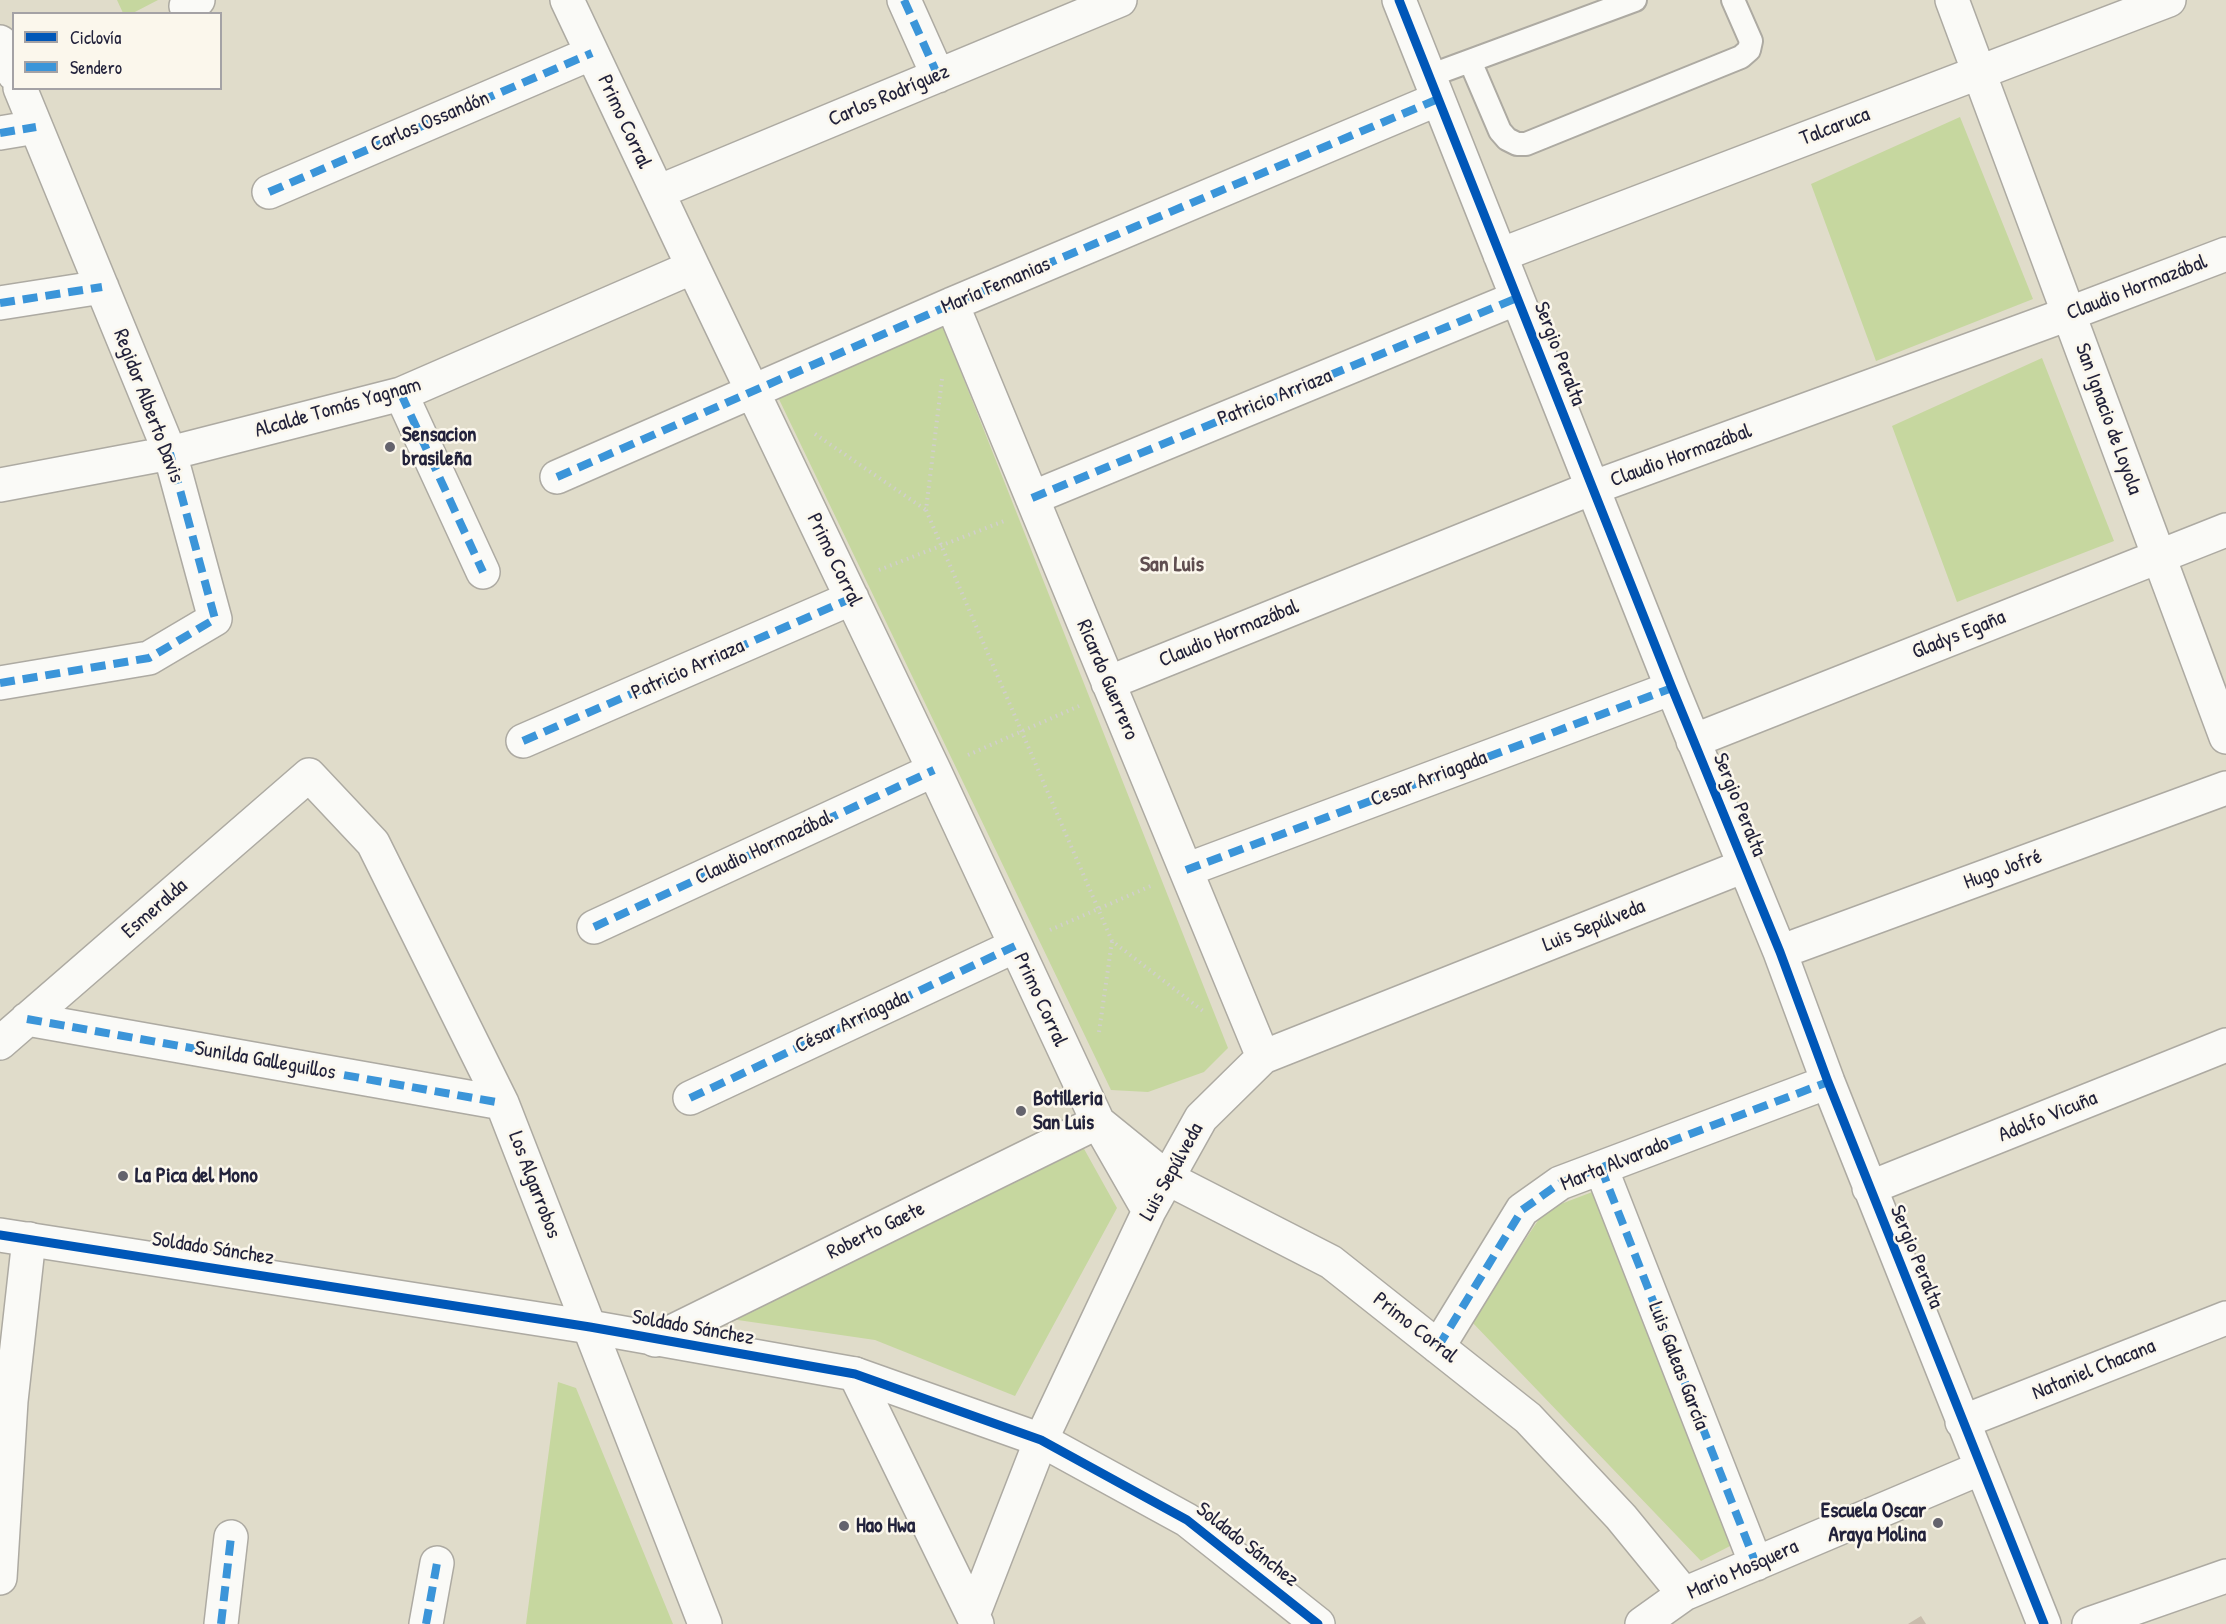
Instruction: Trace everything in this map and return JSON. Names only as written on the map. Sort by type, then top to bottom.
[{"type":"street","name":"Primo Corral","points":[[567,0],[849,590],[1098,1122],[1149,1211]]},
{"type":"street","points":[[904,0],[938,76]]},
{"type":"street","name":"Carlos Rodríguez","points":[[658,192],[1120,0]]},
{"type":"street","name":"Sergio Peralta","points":[[1399,0],[1693,741],[1780,952],[1869,1188],[2044,1624]]},
{"type":"street","name":"San Ignacio de Loyola","points":[[1952,0],[2226,737]]},
{"type":"street","name":"Talcaruca","points":[[1500,255],[2169,0]]},
{"type":"street","points":[[0,42],[12,69]]},
{"type":"street","name":"Carlos Ossandón","points":[[269,192],[592,53]]},
{"type":"street","name":"María Femanias","points":[[557,477],[952,304],[1434,87]]},
{"type":"street","name":"Regidor Alberto Davis","points":[[0,683],[149,657],[214,619],[170,453],[21,90]]},
{"type":"street","points":[[0,133],[36,127]]},
{"type":"street","name":"Claudio Hormazábal","points":[[1110,687],[1592,488],[2226,254]]},
{"type":"street","name":"Alcalde Tomás Yagnam","points":[[0,485],[170,453],[401,394],[693,267]]},
{"type":"street","points":[[0,303],[102,287]]},
{"type":"street","name":"Patricio Arriaza","points":[[1034,503],[1517,298]]},
{"type":"street","name":"Ricardo Guerrero","points":[[952,304],[1263,1057]]},
{"type":"street","points":[[401,394],[483,572]]},
{"type":"street","name":"Gladys Egaña","points":[[1693,741],[2226,530]]},
{"type":"street","name":"Patricio Arriaza","points":[[523,741],[849,590]]},
{"type":"street","name":"Cesar Arriagada","points":[[1186,870],[1672,688]]},
{"type":"street","name":"Claudio Hormazábal","points":[[594,927],[934,770]]},
{"type":"street","name":"Esmeralda","points":[[0,1043],[309,775]]},
{"type":"street","name":"Los Algarrobos","points":[[309,775],[373,843],[502,1103],[705,1624]]},
{"type":"street","name":"Hugo Jofré","points":[[1780,952],[2226,788]]},
{"type":"street","name":"Luis Sepúlveda","points":[[975,1619],[1041,1440],[1149,1211],[1201,1118],[1263,1057],[1744,866]]},
{"type":"street","name":"César Arriagada","points":[[690,1098],[1015,946]]},
{"type":"street","name":"Sunilda Galleguillos","points":[[27,1019],[502,1103]]},
{"type":"street","name":"Adolfo Vicuña","points":[[1869,1188],[2226,1045]]},
{"type":"street","name":"Marta Alvarado","points":[[1438,1347],[1522,1210],[1560,1183],[1828,1082]]},
{"type":"street","name":"Primo Corral","points":[[1098,1122],[1167,1178],[1331,1262],[1528,1418],[1621,1517],[1684,1594]]},
{"type":"street","name":"Roberto Gaete","points":[[655,1340],[1098,1122]]},
{"type":"street","name":"Luis Galeas García","points":[[1601,1168],[1756,1564]]},
{"type":"street","points":[[0,1578],[5,1401],[15,1237]]},
{"type":"street","name":"Soldado Sánchez","points":[[15,1237],[590,1327],[855,1374],[1041,1440],[1187,1520],[1318,1624]]},
{"type":"street","name":"Nataniel Chacana","points":[[1962,1422],[2226,1318]]},
{"type":"street","points":[[855,1374],[975,1619]]},
{"type":"street","name":"Mario Mosquera","points":[[1642,1624],[1684,1594],[1981,1468]]},
{"type":"street","points":[[221,1624],[231,1537]]},
{"type":"street","points":[[426,1624],[437,1563]]},
{"type":"street","points":[[2089,1624],[2226,1576]]},
{"type":"lane","points":[[1434,87],[1470,61],[1635,0]]},
{"type":"lane","points":[[1470,61],[1500,131],[1507,139],[1517,144],[1526,144],[1741,57],[1749,50],[1750,41],[1733,0]]},
{"type":"path","points":[[943,373],[926,510],[1112,941],[1206,1013]]},
{"type":"path","points":[[811,432],[926,510]]},
{"type":"path","points":[[849,590],[1034,503]]},
{"type":"path","points":[[934,770],[1022,731],[1110,687]]},
{"type":"path","points":[[1015,946],[1186,870]]},
{"type":"path","points":[[1099,1033],[1112,941]]},
{"type":"green space","points":[[117,0],[158,0],[135,12],[123,12]]},
{"type":"green space","points":[[1960,117],[2033,299],[1876,361],[1811,184]]},
{"type":"green space","points":[[942,324],[1228,1048],[1204,1072],[1148,1092],[1111,1090],[776,393]]},
{"type":"green space","points":[[2042,358],[2114,541],[1957,602],[1892,426]]},
{"type":"green space","points":[[1083,1147],[1117,1208],[1015,1396],[875,1340],[724,1318]]},
{"type":"green space","points":[[1595,1191],[1732,1545],[1701,1561],[1471,1321],[1545,1210]]},
{"type":"green space","points":[[558,1382],[576,1388],[673,1624],[526,1624]]},
{"type":"building","points":[[1921,1616],[1926,1624],[1908,1624]]},
{"type":"marked path","points":[[904,0],[938,76]]},
{"type":"marked path","points":[[269,192],[592,53]]},
{"type":"marked path","points":[[557,477],[952,304],[1438,99]]},
{"type":"marked path","points":[[0,133],[36,127]]},
{"type":"marked path","points":[[0,303],[102,287]]},
{"type":"marked path","points":[[1032,498],[1517,298]]},
{"type":"marked path","points":[[401,394],[483,572]]},
{"type":"marked path","points":[[0,683],[149,658],[215,619],[170,453]]},
{"type":"marked path","points":[[523,741],[852,598]]},
{"type":"marked path","points":[[1186,870],[1672,688]]},
{"type":"marked path","points":[[594,927],[934,770]]},
{"type":"marked path","points":[[690,1098],[1015,946]]},
{"type":"marked path","points":[[27,1019],[502,1103]]},
{"type":"marked path","points":[[1438,1347],[1522,1210],[1560,1183],[1828,1082]]},
{"type":"marked path","points":[[1601,1168],[1756,1564]]},
{"type":"marked path","points":[[221,1624],[231,1537]]},
{"type":"marked path","points":[[426,1624],[437,1563]]},
{"type":"cycle path","points":[[1399,0],[1672,688],[1780,952],[1828,1082],[2044,1624]]},
{"type":"cycle path","points":[[0,1235],[590,1327],[855,1374],[1041,1440],[1187,1520],[1318,1624]]},
{"type":"place","name":"Sensacion brasileña","points":[[390,447]]},
{"type":"place","name":"Botilleria San Luis","points":[[1021,1111]]},
{"type":"place","name":"La Pica del Mono","points":[[123,1176]]},
{"type":"place","name":"Escuela Oscar Araya Molina","points":[[1938,1523]]},
{"type":"place","name":"Hao Hwa","points":[[844,1526]]},
{"type":"district","name":"San Luis","points":[[1172,565]]}]
